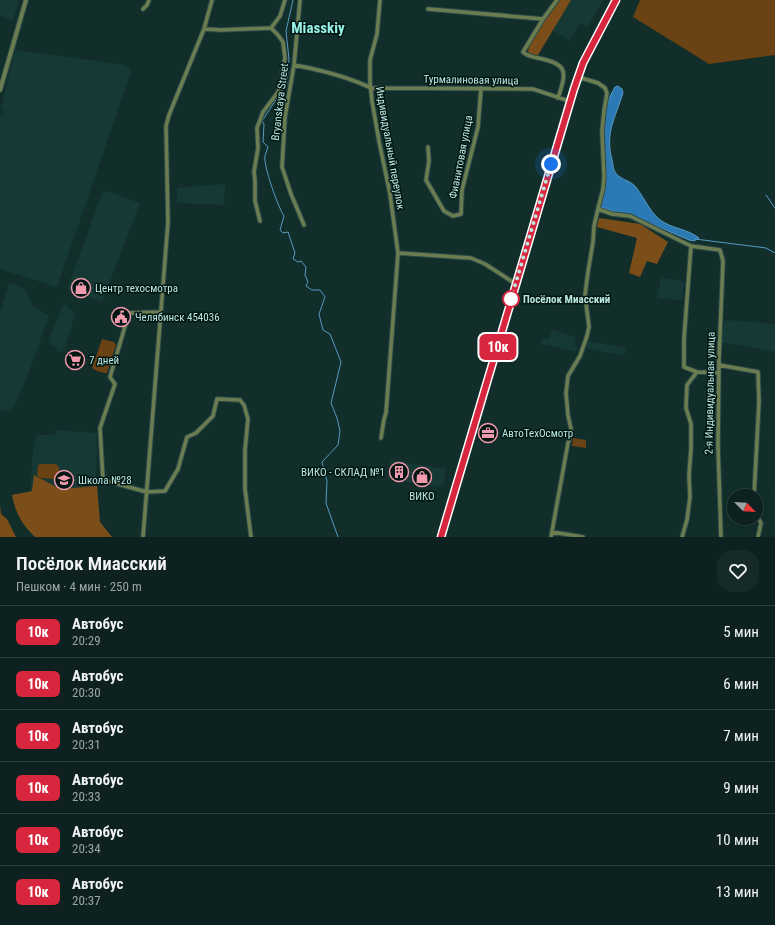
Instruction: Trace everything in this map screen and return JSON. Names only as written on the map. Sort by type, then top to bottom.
[{"type":"main road","points":[[441,537],[570,101],[592,44],[616,0]]},
{"type":"street","points":[[0,90],[26,0]]},
{"type":"street","points":[[143,9],[149,0]]},
{"type":"street","points":[[143,537],[168,207],[165,138],[166,126],[169,115],[204,29],[212,0]]},
{"type":"street","points":[[204,29],[221,30],[271,28],[280,16],[285,0]]},
{"type":"street","name":"Bryanskaya Street","points":[[300,0],[294,65],[285,117],[282,167],[304,226]]},
{"type":"street","name":"Индивидуальный переулок","points":[[380,0],[377,34],[370,60],[371,88],[379,141],[390,194],[398,253],[386,413],[381,438]]},
{"type":"street","points":[[557,0],[543,19],[523,52],[527,56],[550,60],[559,66],[564,72],[564,79],[558,98]]},
{"type":"street","points":[[428,9],[543,19]]},
{"type":"street","name":"Bryanskaya Street","points":[[260,221],[255,201],[256,181],[254,172],[258,148],[257,128],[264,112],[278,92],[285,58],[282,42],[278,34],[271,28]]},
{"type":"street","points":[[294,65],[326,71],[357,81],[371,88]]},
{"type":"street","points":[[551,537],[568,443],[571,434],[566,393],[568,376],[580,356],[589,327],[585,295],[594,226],[603,189],[604,177],[602,131],[607,93],[605,88],[598,83],[578,77]]},
{"type":"street","name":"Турмалиновая улица","points":[[371,88],[533,89],[570,101]]},
{"type":"street","name":"Фианитовая улица","points":[[428,147],[429,161],[426,180],[444,210],[453,216],[461,214],[462,190],[478,127],[481,88]]},
{"type":"street","points":[[598,209],[612,214],[630,216],[691,246],[684,339],[684,367],[697,372],[719,373]]},
{"type":"street","name":"2-я Индивидуальная улица","points":[[691,246],[720,250],[723,261],[718,446],[721,537]]},
{"type":"street","points":[[398,253],[471,258],[485,264],[516,284]]},
{"type":"street","points":[[161,312],[129,313],[110,377],[115,384],[100,428],[103,480],[147,492],[165,491],[178,469],[187,437],[196,434],[213,416],[217,400],[240,400],[244,405],[248,418],[245,489],[251,537]]},
{"type":"street","points":[[719,365],[758,372],[759,402],[754,489]]},
{"type":"street","points":[[682,537],[687,520],[690,497],[689,475],[691,424],[686,408],[687,385],[697,372]]},
{"type":"street","points":[[758,537],[761,525]]},
{"type":"street","points":[[552,532],[583,537]]},
{"type":"shaded area","points":[[0,0],[19,0],[13,21],[0,16]]},
{"type":"shaded area","points":[[557,0],[571,0],[538,55],[531,55],[528,52],[529,46]]},
{"type":"shaded area","points":[[566,0],[603,0],[588,27],[580,23],[570,41],[550,29]]},
{"type":"shaded area","points":[[640,0],[775,0],[775,55],[709,64],[633,17]]},
{"type":"shaded area","points":[[15,50],[126,65],[131,72],[57,287],[0,269],[0,117],[5,112],[1,108]]},
{"type":"shaded area","points":[[225,184],[224,205],[177,203],[177,188]]},
{"type":"shaded area","points":[[103,191],[140,203],[102,302],[67,289]]},
{"type":"shaded area","points":[[599,218],[640,224],[668,242],[657,264],[647,261],[640,277],[629,273],[637,238],[597,227]]},
{"type":"shaded area","points":[[661,277],[684,282],[682,300],[657,298]]},
{"type":"shaded area","points":[[9,283],[25,288],[32,306],[49,315],[29,372],[15,405],[8,411],[0,409],[0,313]]},
{"type":"shaded area","points":[[64,303],[75,313],[64,351],[58,352],[56,347],[51,345],[49,339]]},
{"type":"shaded area","points":[[725,320],[775,324],[775,352],[721,342]]},
{"type":"shaded area","points":[[552,330],[576,337],[574,346],[577,347],[576,352],[541,344],[542,338],[549,339]]},
{"type":"shaded area","points":[[102,339],[114,342],[116,345],[107,373],[100,372],[92,368]]},
{"type":"shaded area","points":[[588,341],[626,348],[624,356],[586,348]]},
{"type":"shaded area","name":"Школа №28","points":[[56,430],[97,433],[96,511],[29,510],[33,450],[37,435],[55,435]]},
{"type":"shaded area","points":[[573,438],[586,440],[586,448],[572,446]]},
{"type":"shaded area","points":[[391,460],[446,469],[443,487],[388,479]]},
{"type":"shaded area","points":[[40,464],[56,464],[59,467],[59,476],[54,479],[40,478],[37,475],[38,466]]},
{"type":"shaded area","points":[[34,475],[60,489],[97,486],[100,522],[112,537],[35,537],[20,518],[15,508],[12,495],[32,491]]},
{"type":"shaded area","points":[[0,504],[1,514],[7,519],[16,537],[0,537]]},
{"type":"water","points":[[618,86],[622,89],[623,93],[610,133],[610,150],[614,171],[635,186],[660,220],[699,238],[694,241],[631,215],[601,207],[606,179],[604,132],[606,109],[615,87]]},
{"type":"waterway","points":[[293,0],[286,31],[289,59],[287,83],[262,121],[264,124],[263,142],[268,147],[265,156],[266,168],[284,216],[280,230],[283,233],[288,232],[295,253],[293,259],[298,262],[301,261],[306,267],[305,275],[308,282],[306,286],[312,290],[320,290],[325,297],[319,314],[323,330],[330,334],[341,362],[331,403],[340,431],[338,445],[322,462],[327,481],[326,503],[338,537]]},
{"type":"waterway","points":[[766,195],[775,208]]},
{"type":"waterway","points":[[695,239],[766,248],[775,253]]},
{"type":"bus line","name":"10к","points":[[441,537],[574,89],[583,63],[616,0]]},
{"type":"place","name":"Центр техосмотра","points":[[81,288]]},
{"type":"place","name":"Посёлок Миасский","points":[[511,299]]},
{"type":"place","name":"Челябинск 454036","points":[[121,317]]},
{"type":"place","name":"7 дней","points":[[75,360]]},
{"type":"place","name":"АвтоТехОсмотр","points":[[488,433]]},
{"type":"place","name":"ВИКО - СКЛАД №1","points":[[399,472]]},
{"type":"place","name":"ВИКО","points":[[422,477]]},
{"type":"place","name":"Школа №28","points":[[64,480]]},
{"type":"district","name":"Miasskiy","points":[[318,28]]},
{"type":"route","points":[[511,299],[551,164]]}]
